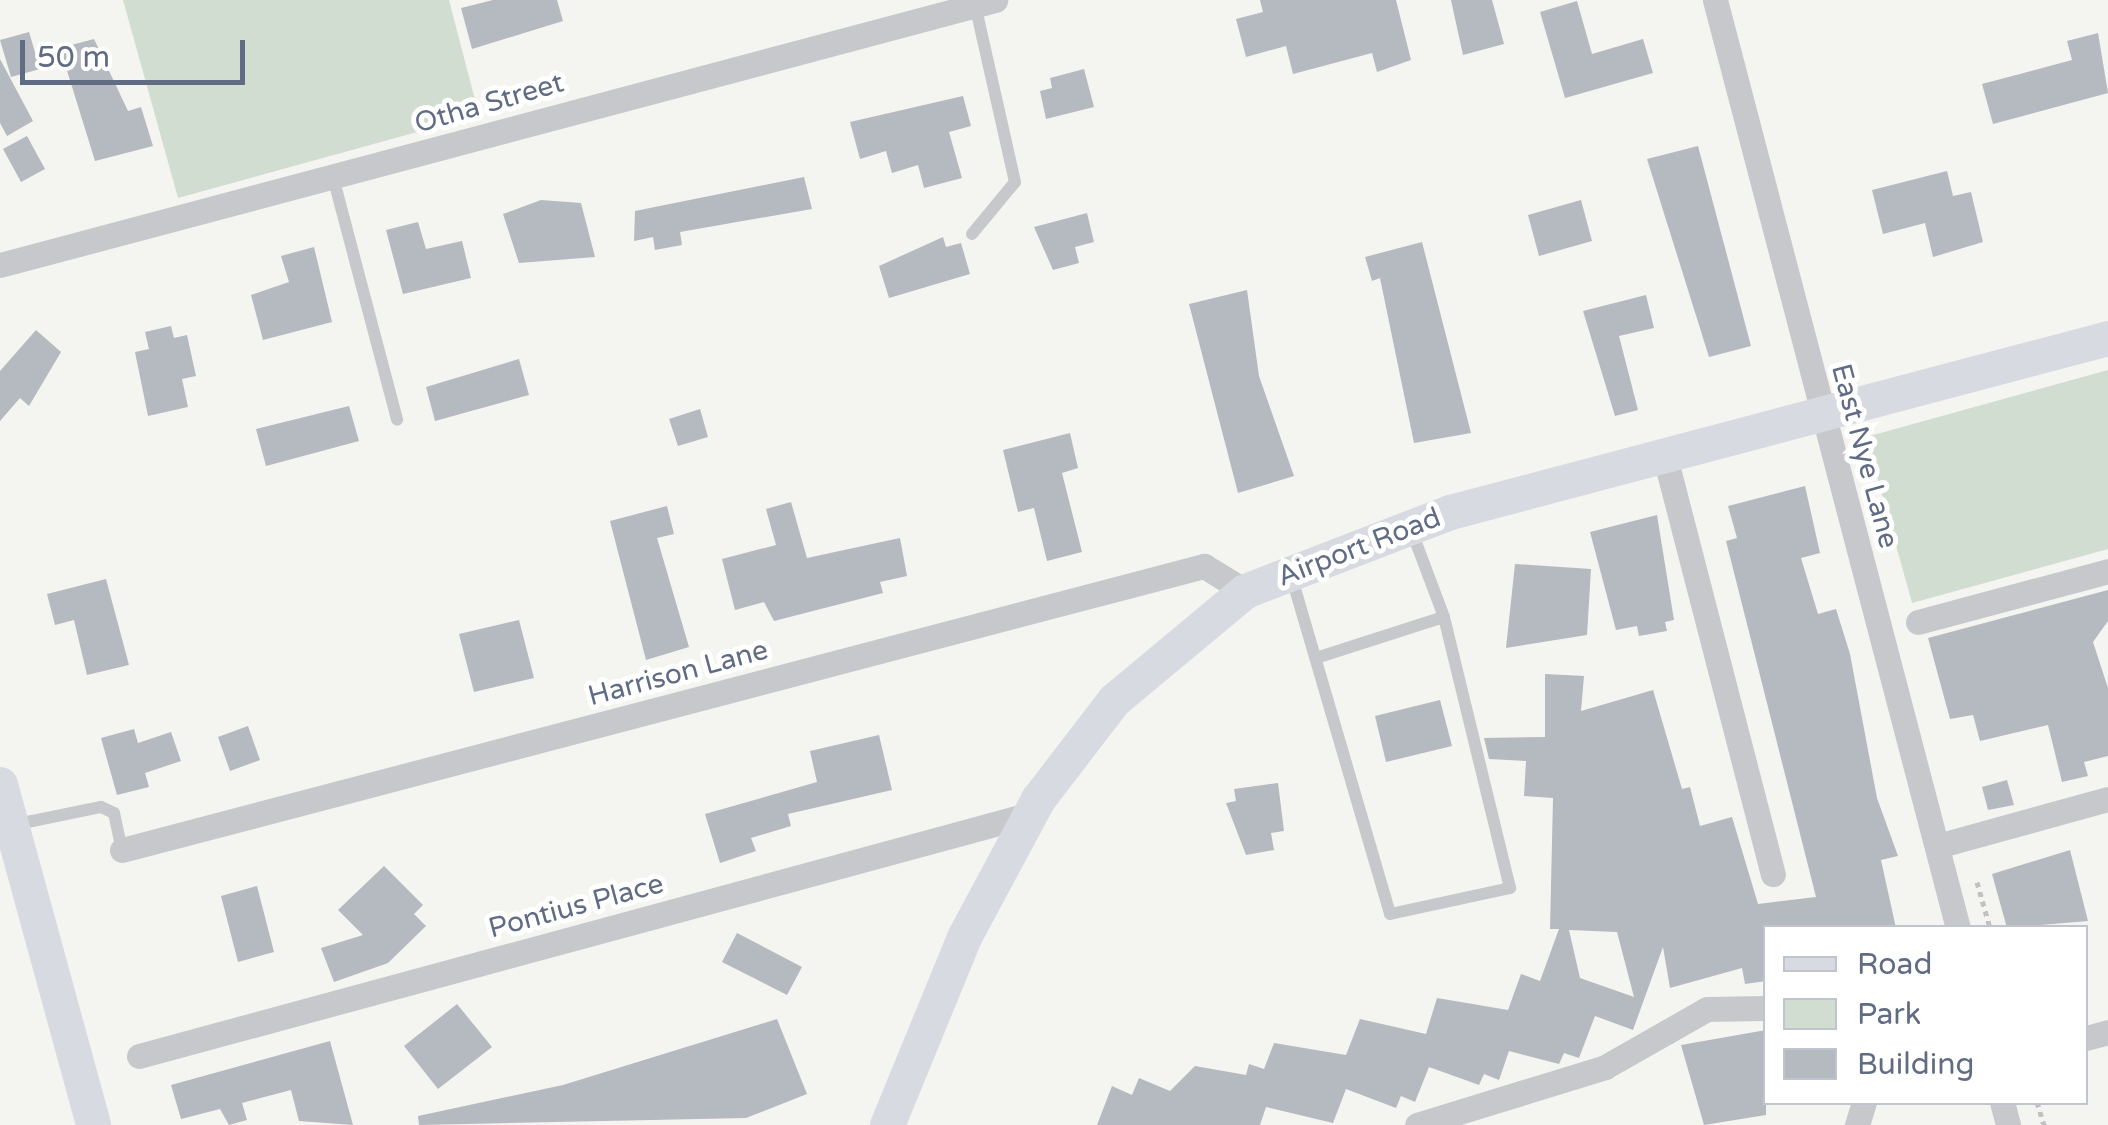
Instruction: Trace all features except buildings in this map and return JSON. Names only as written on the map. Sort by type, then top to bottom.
[{"type":"street","name":"East Nye Lane","points":[[1716,0],[1821,414],[1941,845],[1957,925]]},
{"type":"street","name":"Otha Street","points":[[0,264],[985,1]]},
{"type":"street","name":"Airport Road","points":[[887,1125],[964,937],[1028,815],[1114,700],[1245,592],[1410,525],[2108,338]]},
{"type":"street","points":[[1665,457],[1773,874]]},
{"type":"street","name":"Harrison Lane","points":[[122,850],[1204,566],[1245,592]]},
{"type":"street","points":[[1918,622],[2108,571]]},
{"type":"street","points":[[0,784],[93,1125]]},
{"type":"street","points":[[1941,845],[2108,798]]},
{"type":"street","name":"Pontius Place","points":[[139,1056],[1028,815]]},
{"type":"street","points":[[1418,1125],[1579,1078],[1707,1009],[1763,1008]]},
{"type":"lane","points":[[972,234],[1015,182],[985,1]]},
{"type":"lane","points":[[333,177],[397,420]]},
{"type":"lane","points":[[1289,571],[1390,914],[1510,888],[1444,617],[1410,525]]},
{"type":"lane","points":[[1316,658],[1444,617]]},
{"type":"lane","points":[[11,826],[101,806],[114,813],[122,850]]},
{"type":"green space","points":[[123,0],[449,0],[479,115],[178,198]]},
{"type":"green space","points":[[2108,370],[2108,549],[1912,603],[1866,437]]}]
